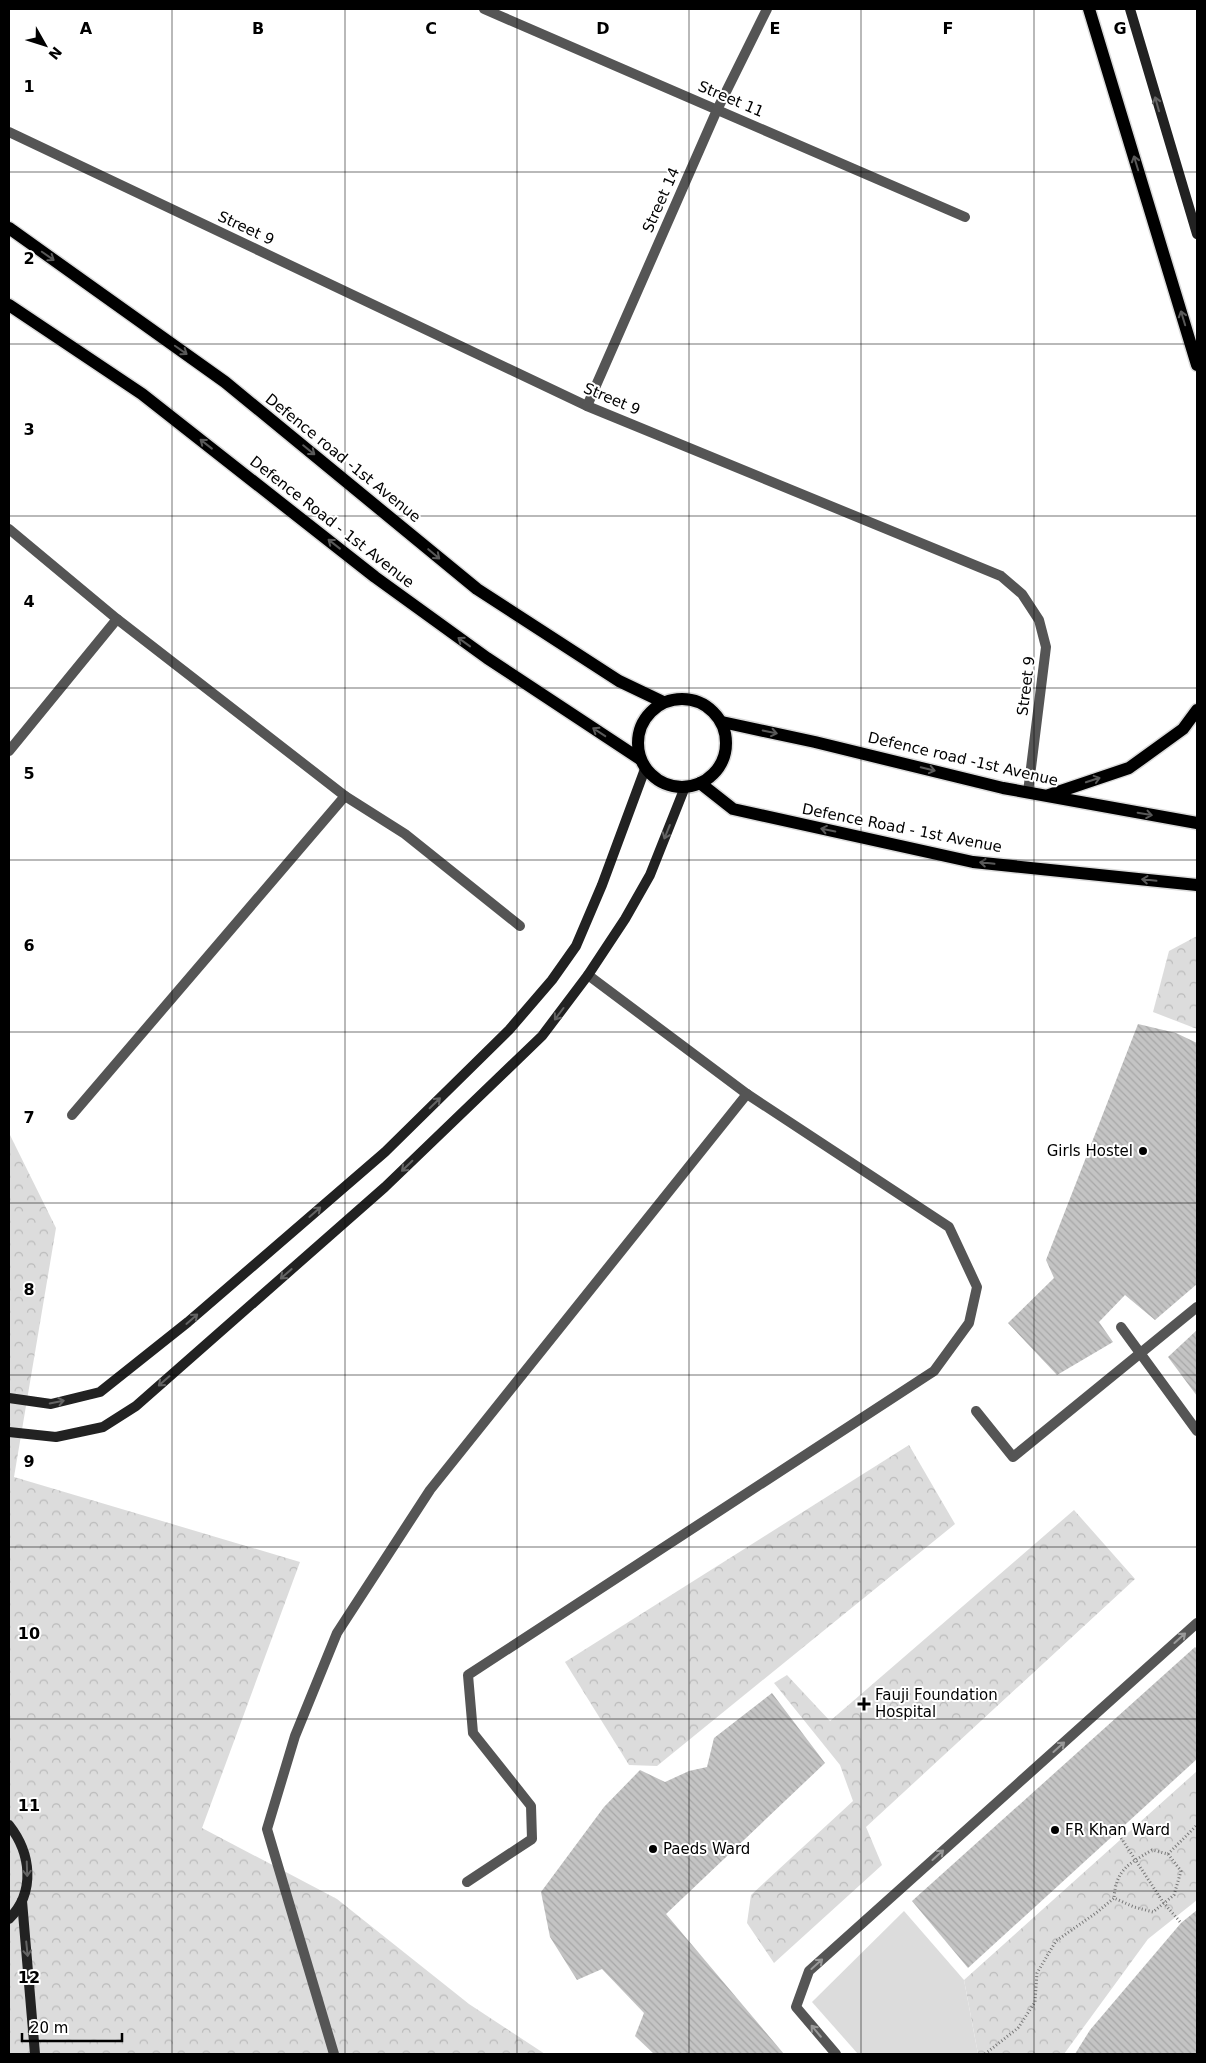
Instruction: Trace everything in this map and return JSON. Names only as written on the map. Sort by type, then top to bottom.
[{"type":"main road","points":[[1089,9],[1197,365]]},
{"type":"main road","points":[[1130,9],[1197,234]]},
{"type":"main road","name":"Defence road -1st Avenue","points":[[9,228],[225,382],[477,589],[620,681],[663,702]]},
{"type":"main road","name":"Defence Road - 1st Avenue","points":[[9,305],[142,394],[376,577],[479,653],[643,764]]},
{"type":"main road","points":[[680,698],[697,700],[712,709],[722,722],[726,736],[726,750],[721,764],[712,775],[700,783],[685,787],[670,786],[657,780],[643,764],[637,747],[639,729],[648,713],[663,702],[680,698]]},
{"type":"main road","points":[[1046,796],[1129,768],[1183,729],[1197,710]]},
{"type":"main road","name":"Defence road -1st Avenue","points":[[722,722],[1046,796],[1197,823]]},
{"type":"main road","points":[[9,1398],[51,1404],[100,1392],[188,1322],[385,1152],[509,1030],[552,980],[576,946],[602,885],[643,764]]},
{"type":"main road","name":"Defence Road - 1st Avenue","points":[[700,783],[733,809],[973,862],[1197,885]]},
{"type":"main road","points":[[9,1432],[56,1437],[103,1427],[136,1406],[385,1187],[542,1036],[588,975],[625,919],[650,875],[685,787]]},
{"type":"main road","points":[[9,1825],[19,1838],[28,1870],[22,1901],[35,2054]]},
{"type":"main road","points":[[9,1919],[22,1901]]},
{"type":"street","name":"Street 11","points":[[484,9],[965,217]]},
{"type":"street","name":"Street 14","points":[[587,406],[717,110],[766,9]]},
{"type":"street","name":"Street 9","points":[[9,132],[587,406],[1001,576],[1022,594],[1039,620],[1046,647],[1028,792]]},
{"type":"street","points":[[9,529],[117,619],[345,796],[405,834],[520,926]]},
{"type":"street","points":[[9,751],[117,619]]},
{"type":"street","points":[[72,1115],[345,796]]},
{"type":"street","points":[[466,1882],[532,1839],[531,1806],[472,1733],[468,1675],[934,1371],[970,1323],[977,1287],[949,1227],[747,1094],[588,975]]},
{"type":"street","points":[[334,2054],[267,1829],[295,1736],[337,1633],[430,1490],[747,1094]]},
{"type":"street","points":[[976,1411],[1013,1458],[1197,1307]]},
{"type":"street","points":[[1120,1327],[1197,1431]]},
{"type":"street","points":[[836,2054],[796,2007],[809,1971],[1197,1623]]},
{"type":"path","points":[[1168,1854],[1197,1826]]},
{"type":"path","points":[[1120,1838],[1136,1859],[1163,1902],[1181,1923]]},
{"type":"path","points":[[985,2054],[1018,2028],[1035,2002],[1037,1973],[1056,1941],[1114,1898],[1115,1884],[1123,1868],[1152,1850],[1168,1854],[1181,1872],[1174,1895],[1153,1912],[1134,1907],[1114,1898]]},
{"type":"green space","points":[[1197,936],[1197,1029],[1153,1012],[1169,951]]},
{"type":"green space","points":[[9,1133],[56,1228],[14,1477],[300,1562],[202,1828],[337,1899],[469,2004],[545,2054],[9,2054]]},
{"type":"green space","points":[[909,1445],[955,1524],[657,1766],[629,1765],[565,1662]]},
{"type":"green space","points":[[1074,1510],[1135,1579],[866,1827],[882,1865],[774,1963],[747,1923],[751,1895],[853,1801],[840,1765],[774,1683],[787,1675],[830,1721]]},
{"type":"green space","points":[[1197,1771],[1197,1900],[1148,1939],[1064,2054],[978,2054],[964,1980]]},
{"type":"green space","points":[[904,1911],[964,1980],[978,2054],[858,2054],[812,2002]]},
{"type":"building","name":"Girls Hostel","points":[[1138,1024],[1176,1033],[1197,1043],[1197,1284],[1155,1320],[1125,1295],[1099,1322],[1113,1342],[1057,1375],[1008,1323],[1054,1278],[1046,1260]]},
{"type":"building","points":[[1197,1330],[1197,1396],[1168,1357]]},
{"type":"building","name":"FR Khan Ward","points":[[1195,1647],[1197,1649],[1197,1759],[968,1968],[912,1901]]},
{"type":"building","name":"Paeds Ward","points":[[772,1693],[825,1763],[666,1914],[784,2054],[654,2054],[635,2036],[644,2013],[602,1969],[577,1980],[550,1937],[541,1892],[604,1807],[640,1770],[665,1782],[689,1771],[707,1767],[714,1738]]},
{"type":"building","points":[[1197,1910],[1197,2054],[1075,2054],[1090,2030],[1181,1923]]},
{"type":"place","name":"Girls Hostel","points":[[1143,1151]]},
{"type":"place","name":"Fauji Foundation Hospital","points":[[864,1704]]},
{"type":"place","name":"FR Khan Ward","points":[[1055,1830]]},
{"type":"place","name":"Paeds Ward","points":[[653,1849]]}]
